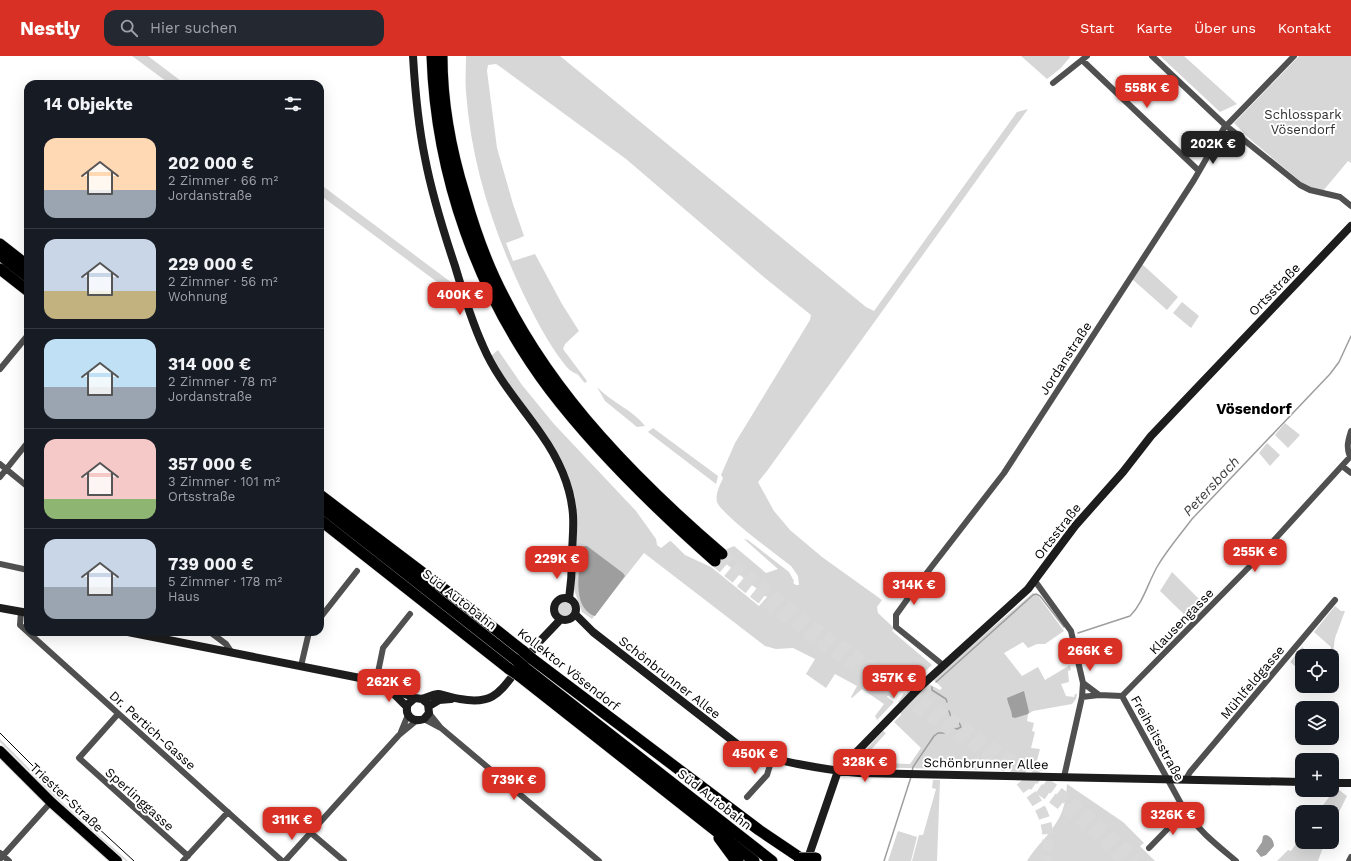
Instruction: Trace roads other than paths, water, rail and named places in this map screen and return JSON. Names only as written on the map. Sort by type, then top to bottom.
[{"type":"highway","points":[[432,56],[438,120],[443,152],[455,200],[478,265],[495,302],[511,330],[528,358],[550,389],[584,432],[652,503],[719,558],[595,430],[548,371],[519,325],[490,268],[474,228],[456,168],[449,132],[444,92],[442,56]]},
{"type":"highway","points":[[444,92],[447,56]]},
{"type":"highway","points":[[0,244],[24,263]]},
{"type":"highway","points":[[0,255],[24,274]]},
{"type":"highway","points":[[0,269],[24,288]]},
{"type":"highway","name":"Kollektor Vösendorf","points":[[324,498],[759,830],[810,860]]},
{"type":"highway","name":"Süd Autobahn","points":[[324,509],[710,827],[754,861]]},
{"type":"highway","name":"Süd Autobahn","points":[[324,523],[772,861]]},
{"type":"highway","points":[[710,827],[733,857],[738,861]]},
{"type":"main road","points":[[413,56],[418,116],[425,158],[434,196],[471,317],[483,347],[511,394],[541,434],[554,455],[564,476],[569,493],[573,514],[574,532],[566,599]]},
{"type":"main road","name":"Ortsstraße","points":[[810,860],[838,771],[943,665],[1021,596],[1035,581],[1075,526],[1123,472],[1151,436],[1351,226]]},
{"type":"main road","points":[[566,599],[575,605],[576,609],[573,616],[565,621],[558,618],[553,611],[558,600],[566,599]]},
{"type":"main road","points":[[0,608],[24,613]]},
{"type":"main road","name":"Schönbrunner Allee","points":[[573,616],[586,623],[593,632],[742,748],[752,753],[772,758],[838,771],[912,774],[1295,782]]},
{"type":"main road","points":[[407,711],[409,702],[438,694],[470,701],[479,701],[495,695],[501,690],[558,618]]},
{"type":"main road","points":[[148,636],[376,682],[426,701],[424,715]]},
{"type":"main road","points":[[388,687],[407,711],[411,719],[424,715],[439,700],[456,698]]},
{"type":"main road","name":"Triester Straße","points":[[0,751],[51,802],[117,861]]},
{"type":"main road","points":[[1339,783],[1351,783]]},
{"type":"street","points":[[1053,83],[1088,56]]},
{"type":"street","points":[[1152,56],[1226,125],[1300,185],[1310,190],[1340,198],[1351,206]]},
{"type":"street","name":"Jordanstraße","points":[[943,665],[896,626],[896,615],[1004,473],[1199,171],[1226,125],[1294,56]]},
{"type":"street","points":[[1082,60],[1199,171]]},
{"type":"street","points":[[0,369],[24,340]]},
{"type":"street","name":"Klausengasse","points":[[1122,696],[1254,562],[1351,456],[1348,451],[1347,444],[1351,431]]},
{"type":"street","points":[[0,477],[24,447]]},
{"type":"street","points":[[0,464],[24,484]]},
{"type":"street","points":[[1342,466],[1351,474]]},
{"type":"street","points":[[0,564],[24,568]]},
{"type":"street","points":[[324,613],[357,571]]},
{"type":"street","points":[[1035,581],[1071,632],[1083,683],[1082,698],[1064,777]]},
{"type":"street","name":"Mühlfeldgasse","points":[[1186,779],[1190,772],[1335,600]]},
{"type":"street","name":"Dr. Pertich-Gasse","points":[[24,613],[20,625],[24,629]]},
{"type":"street","points":[[376,682],[383,648],[410,614]]},
{"type":"street","name":"Dr. Pertich-Gasse","points":[[32,636],[282,861]]},
{"type":"street","points":[[301,666],[308,636]]},
{"type":"street","points":[[212,649],[217,637],[226,644],[232,652]]},
{"type":"street","points":[[1083,683],[1099,695]]},
{"type":"street","name":"Freiheitsstraße","points":[[1082,698],[1099,695],[1122,696],[1169,779],[1185,811],[1203,834],[1236,861]]},
{"type":"street","points":[[399,735],[407,711]]},
{"type":"street","name":"Sperlinggasse","points":[[118,714],[78,758],[185,858]]},
{"type":"street","points":[[285,861],[399,735],[424,715],[599,861]]},
{"type":"street","points":[[747,797],[767,775],[772,758]]},
{"type":"street","points":[[9,861],[1,856],[51,802]]},
{"type":"street","points":[[1149,848],[1185,811]]},
{"type":"street","points":[[185,858],[228,812]]},
{"type":"street","points":[[311,833],[344,861]]},
{"type":"street","points":[[1349,861],[1351,857]]},
{"type":"waterway","name":"Petersbach","points":[[1078,633],[1130,616],[1135,611],[1161,561],[1192,519],[1330,374],[1339,362],[1351,336]]},
{"type":"waterway","name":"Petersbach","points":[[936,682],[1033,595],[1036,594],[1040,596],[1064,627]]},
{"type":"waterway","name":"Petersbach","points":[[932,687],[932,690],[946,699],[947,702]]},
{"type":"waterway","name":"Petersbach","points":[[912,772],[913,767],[934,736],[938,733],[946,733],[950,725],[957,729],[961,727],[958,720],[951,717],[949,711]]},
{"type":"waterway","name":"Petersbach","points":[[884,861],[911,777]]},
{"type":"tunnel","points":[[722,554],[807,622],[858,658],[995,748],[1045,783],[1093,820],[1137,861]]},
{"type":"tunnel","points":[[715,561],[743,585],[802,629],[954,733],[1021,776],[1064,807],[1104,842],[1122,861]]},
{"type":"tunnel","points":[[1021,781],[1041,809],[1047,827],[1048,848],[1046,861]]},
{"type":"tram line","points":[[0,733],[59,792],[134,861]]},
{"type":"district","name":"Vösendorf","points":[[1254,409]]},
{"type":"park label","name":"Schlosspark Vösendorf","points":[[1303,122]]}]
